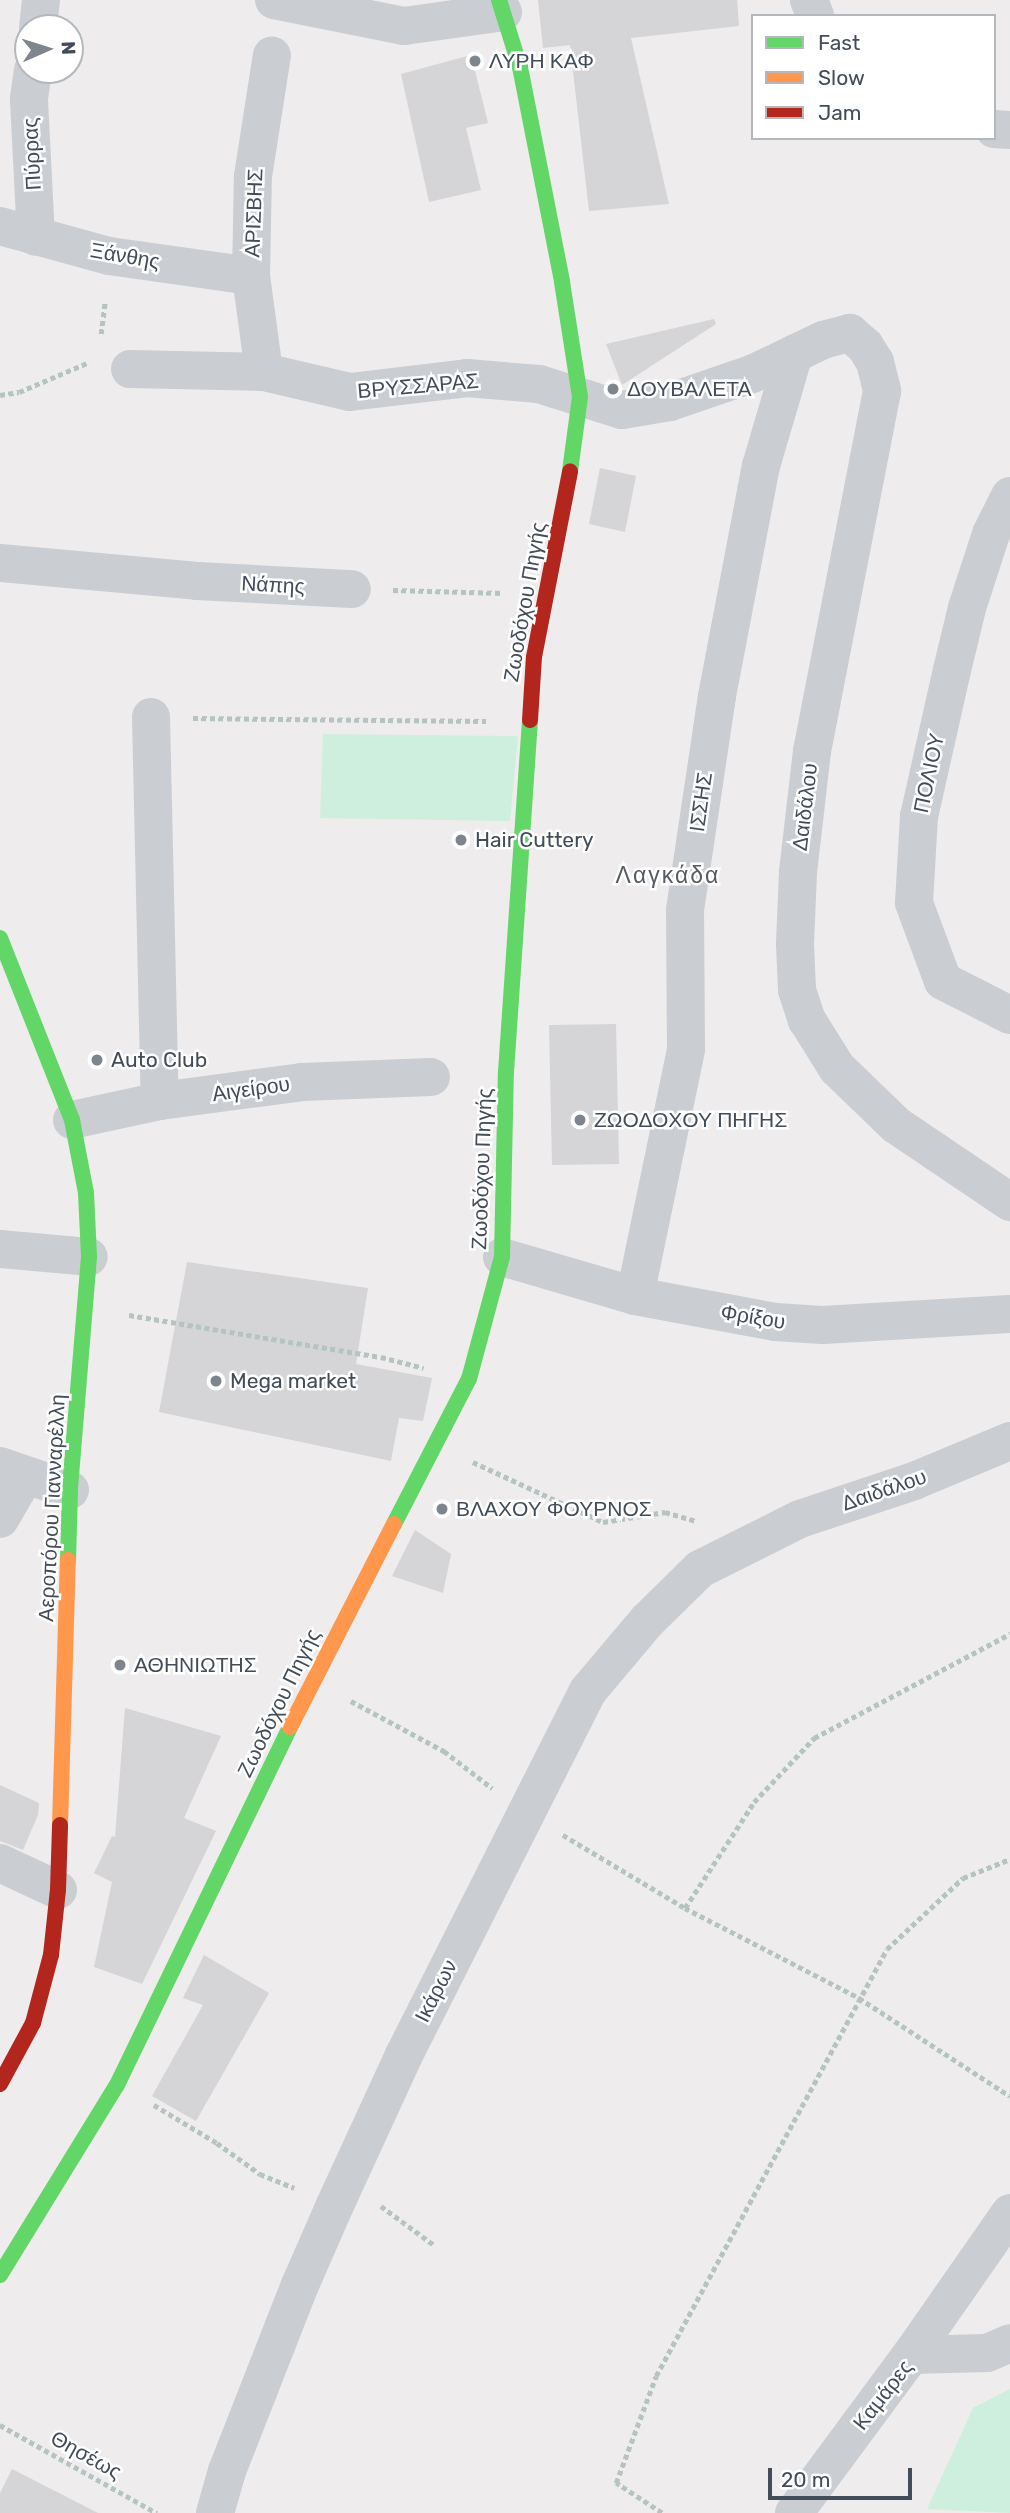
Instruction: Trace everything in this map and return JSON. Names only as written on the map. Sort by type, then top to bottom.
[{"type":"main road","name":"Ζωοδόχου Πηγής","points":[[0,2276],[117,2085],[313,1680],[469,1379],[502,1257],[506,1072],[528,722],[534,657],[575,445],[580,397],[562,282],[520,67],[501,6]]},
{"type":"main road","name":"Αεροπόρου Γιανναρέλλη","points":[[0,939],[72,1120],[86,1193],[89,1257],[70,1490],[58,1890],[51,1955],[33,2023],[0,2084]]},
{"type":"street","points":[[274,0],[404,26],[501,6]]},
{"type":"street","name":"ΑΡΙΣΒΗΣ","points":[[264,372],[251,276],[253,177],[272,55]]},
{"type":"street","name":"Πύρρας","points":[[31,84],[29,100],[36,237]]},
{"type":"street","name":"Ξάνθης","points":[[0,226],[109,256],[251,276]]},
{"type":"street","name":"ΒΡΥΣΣΑΡΑΣ","points":[[115,363],[264,372],[350,393],[467,378],[539,384],[622,410],[670,402],[752,374],[823,340],[850,333]]},
{"type":"street","name":"Δαιδάλου","points":[[850,333],[865,346],[875,362],[882,391],[812,751],[798,872],[795,944],[797,990],[807,1020],[837,1068],[896,1125],[1010,1202]]},
{"type":"street","name":"ΙΣΣΗΣ","points":[[635,1296],[686,1049],[685,910],[717,696],[761,466],[794,354]]},
{"type":"street","name":"ΠΟΛΙΟΥ","points":[[1010,496],[991,534],[967,608],[951,670],[919,816],[915,903],[943,981],[1010,1015]]},
{"type":"street","name":"Νάπης","points":[[0,563],[198,581],[352,589]]},
{"type":"street","points":[[151,717],[160,1101]]},
{"type":"street","name":"Αιγείρου","points":[[72,1120],[160,1101],[302,1082],[431,1077]]},
{"type":"street","points":[[0,1249],[89,1257]]},
{"type":"street","name":"Φρίξου","points":[[502,1257],[635,1296],[775,1322],[823,1325],[1010,1314]]},
{"type":"street","name":"Δαιδάλου","points":[[759,1539],[800,1519],[914,1481],[1010,1441]]},
{"type":"street","points":[[0,1519],[13,1471],[70,1490]]},
{"type":"street","name":"Ικάρων","points":[[215,2513],[236,2446],[340,2193],[404,2055],[588,1691],[647,1621],[700,1569],[759,1539]]},
{"type":"street","points":[[0,1863],[58,1890]]},
{"type":"street","points":[[911,2355],[1010,2213]]},
{"type":"street","name":"Καμάρες","points":[[794,2513],[911,2355],[987,2353],[1010,2343]]},
{"type":"path","points":[[100,345],[109,256]]},
{"type":"path","points":[[0,396],[115,363]]},
{"type":"path","points":[[352,589],[546,594]]},
{"type":"path","points":[[151,717],[528,722]]},
{"type":"path","points":[[85,1308],[381,1357],[469,1379]]},
{"type":"path","points":[[433,1444],[603,1522],[665,1512],[759,1539]]},
{"type":"path","points":[[685,1908],[754,1802],[814,1738],[1010,1634]]},
{"type":"path","points":[[313,1680],[444,1751],[526,1814],[685,1908],[859,1998],[1010,2096]]},
{"type":"path","points":[[662,2513],[616,2483],[656,2376],[887,1949],[963,1878],[1010,1859]]},
{"type":"path","points":[[117,2085],[191,2126],[260,2174],[340,2193],[434,2245]]},
{"type":"path","name":"Θησέως","points":[[0,2425],[157,2513]]},
{"type":"green space","points":[[323,734],[518,736],[510,821],[320,818]]},
{"type":"green space","points":[[1010,2389],[1010,2513],[927,2509],[973,2408]]},
{"type":"building","points":[[538,0],[737,0],[739,26],[631,38],[669,204],[589,211],[570,45],[543,48]]},
{"type":"building","points":[[471,55],[488,123],[466,128],[481,190],[429,202],[401,74]]},
{"type":"building","points":[[714,319],[716,324],[622,385],[606,344]]},
{"type":"building","points":[[600,468],[636,476],[625,532],[589,524]]},
{"type":"building","points":[[616,1024],[619,1164],[552,1165],[549,1025]]},
{"type":"building","points":[[187,1262],[368,1288],[356,1364],[432,1378],[423,1421],[399,1418],[391,1461],[159,1412]]},
{"type":"building","points":[[415,1530],[451,1554],[443,1593],[392,1576]]},
{"type":"building","points":[[125,1708],[221,1736],[184,1818],[216,1831],[142,1984],[94,1967],[112,1882],[94,1873],[112,1836],[115,1837]]},
{"type":"building","points":[[0,1785],[39,1803],[38,1815],[23,1850],[0,1841]]},
{"type":"building","points":[[204,1955],[269,1993],[196,2121],[152,2096],[203,2005],[183,1998]]},
{"type":"building","points":[[12,2469],[98,2513],[0,2513],[0,2493]]},
{"type":"traffic: fast","points":[[499,0],[520,67],[562,282],[580,397],[570,471]]},
{"type":"traffic: fast","points":[[394,1524],[469,1379],[502,1257],[506,1072],[530,720]]},
{"type":"traffic: fast","points":[[0,938],[72,1120],[86,1193],[89,1257],[70,1490],[68,1560]]},
{"type":"traffic: fast","points":[[0,2275],[117,2085],[290,1727]]},
{"type":"traffic: slow","points":[[290,1727],[394,1524]]},
{"type":"traffic: slow","points":[[60,1825],[68,1560]]},
{"type":"traffic: jam","points":[[530,720],[534,657],[570,471]]},
{"type":"traffic: jam","points":[[0,2084],[33,2023],[51,1955],[58,1890],[60,1825]]},
{"type":"place","name":"ΛΥΡΗ ΚΑΦ","points":[[475,61]]},
{"type":"place","name":"ΔΟΥΒΑΛΕΤΑ","points":[[613,389]]},
{"type":"place","name":"Hair Cuttery","points":[[461,840]]},
{"type":"place","name":"Auto Club","points":[[97,1060]]},
{"type":"place","name":"ΖΩΟΔΟΧΟΥ ΠΗΓΗΣ","points":[[580,1120]]},
{"type":"place","name":"Mega market","points":[[216,1381]]},
{"type":"place","name":"ΒΛΑΧΟΥ ΦΟΥΡΝΟΣ","points":[[442,1509]]},
{"type":"place","name":"ΑΘΗΝΙΩΤΗΣ","points":[[120,1665]]},
{"type":"district","name":"Λαγκάδα","points":[[668,875]]}]
